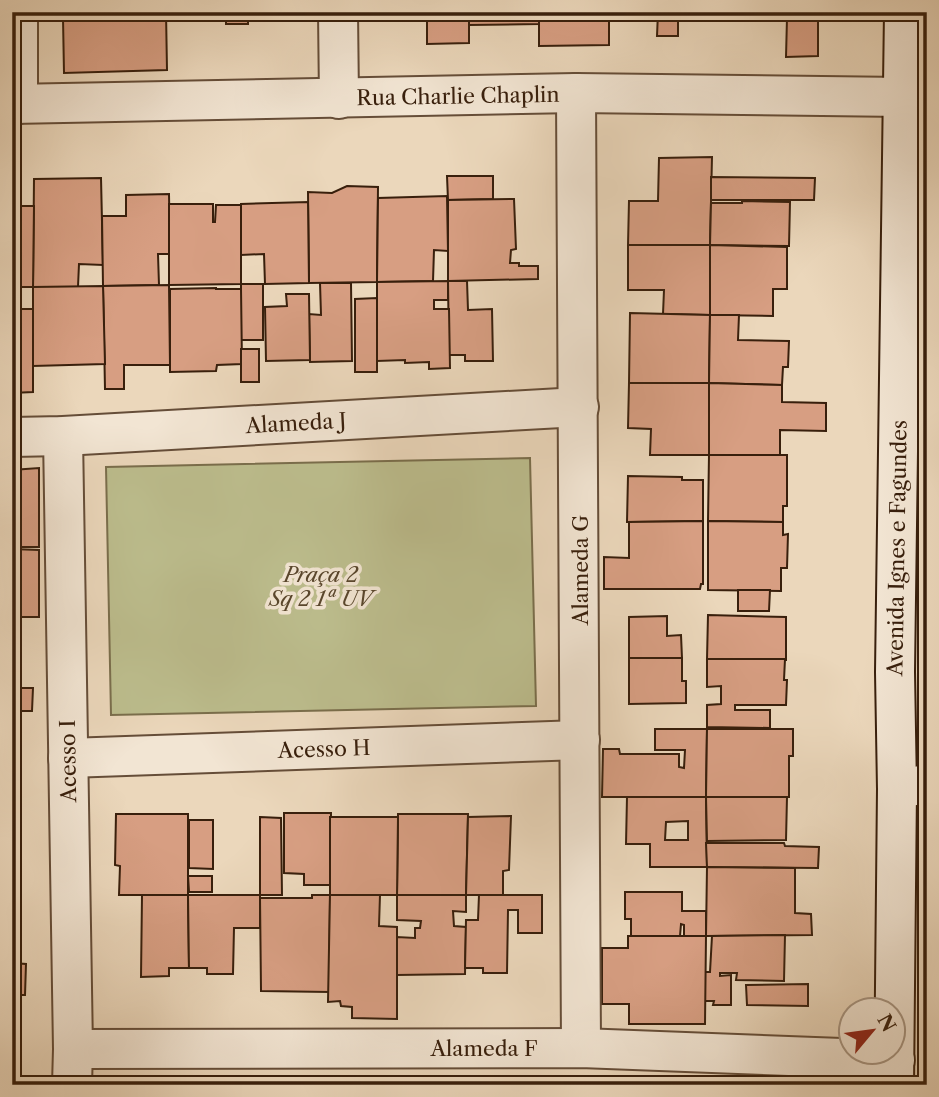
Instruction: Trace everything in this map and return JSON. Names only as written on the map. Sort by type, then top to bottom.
[{"type":"street","points":[[15,104],[18,12]]},
{"type":"street","points":[[338,12],[339,99]]},
{"type":"street","name":"Avenida Ignes e Fagundes","points":[[895,1072],[912,786],[895,672],[913,308],[903,97],[904,12]]},
{"type":"street","name":"Rua Charlie Chaplin","points":[[15,104],[576,93],[903,97]]},
{"type":"street","name":"Alameda G","points":[[576,93],[581,1048]]},
{"type":"street","name":"Alameda J","points":[[12,437],[579,407]]},
{"type":"street","name":"Acesso I","points":[[63,436],[72,1067]]},
{"type":"street","name":"Acesso H","points":[[68,758],[580,740]]},
{"type":"street","name":"Alameda F","points":[[72,1067],[581,1048],[895,1072]]},
{"type":"green space","name":"Praça 2 Sq 2 1ª UV","points":[[530,458],[536,706],[111,715],[106,467]]},
{"type":"building","points":[[87,12],[166,12],[167,70],[64,73],[63,18],[87,18]]},
{"type":"building","points":[[226,12],[248,12],[248,24],[226,24]]},
{"type":"building","points":[[427,12],[469,12],[469,43],[427,44]]},
{"type":"building","points":[[469,12],[539,12],[539,24],[469,25]]},
{"type":"building","points":[[539,12],[609,12],[609,45],[539,46]]},
{"type":"building","points":[[609,12],[654,12],[654,15],[609,15]]},
{"type":"building","points":[[658,12],[678,12],[678,36],[657,36]]},
{"type":"building","points":[[704,12],[747,12],[747,19],[704,19]]},
{"type":"building","points":[[747,12],[818,12],[818,56],[786,57],[787,18],[747,19]]},
{"type":"building","points":[[712,157],[710,245],[628,245],[629,201],[658,201],[659,158]]},
{"type":"building","points":[[447,176],[493,176],[493,199],[448,200]]},
{"type":"building","points":[[711,177],[815,178],[814,200],[711,200]]},
{"type":"building","points":[[101,178],[103,265],[79,264],[78,287],[33,287],[34,179]]},
{"type":"building","points":[[347,186],[378,187],[377,282],[309,283],[308,192],[332,193]]},
{"type":"building","points":[[169,194],[170,254],[158,254],[159,285],[103,286],[102,216],[126,216],[126,195]]},
{"type":"building","points":[[447,196],[448,251],[434,250],[433,281],[377,282],[378,198]]},
{"type":"building","points":[[514,199],[516,249],[511,250],[510,263],[538,266],[538,279],[448,281],[448,200]]},
{"type":"building","points":[[308,202],[309,283],[265,284],[264,254],[241,255],[241,204]]},
{"type":"building","points":[[790,202],[789,246],[710,245],[711,203]]},
{"type":"building","points":[[169,204],[213,204],[213,222],[216,205],[241,205],[241,284],[169,285]]},
{"type":"building","points":[[12,206],[34,206],[33,287],[12,287]]},
{"type":"building","points":[[628,245],[710,245],[710,315],[663,314],[664,290],[628,290]]},
{"type":"building","points":[[710,245],[787,247],[787,289],[773,289],[773,316],[710,315]]},
{"type":"building","points":[[448,281],[467,281],[468,310],[492,309],[493,361],[465,361],[465,355],[449,355]]},
{"type":"building","points":[[448,281],[448,300],[434,300],[434,309],[449,309],[450,368],[429,369],[429,362],[377,361],[377,282]]},
{"type":"building","points":[[320,283],[351,283],[352,361],[310,362],[309,314],[321,315]]},
{"type":"building","points":[[241,284],[263,284],[263,340],[241,340]]},
{"type":"building","points":[[169,285],[170,365],[124,365],[124,389],[105,389],[103,286]]},
{"type":"building","points":[[103,286],[105,364],[33,366],[33,287]]},
{"type":"building","points":[[170,289],[241,289],[242,364],[217,365],[216,371],[170,372]]},
{"type":"building","points":[[286,294],[309,294],[310,360],[266,361],[265,307],[287,306]]},
{"type":"building","points":[[377,298],[377,372],[355,372],[355,299]]},
{"type":"building","points":[[12,309],[33,309],[33,392],[12,393]]},
{"type":"building","points":[[630,313],[710,315],[709,383],[629,383]]},
{"type":"building","points":[[710,315],[739,315],[738,340],[789,341],[788,367],[783,367],[782,385],[709,383]]},
{"type":"building","points":[[241,349],[259,349],[259,382],[241,382]]},
{"type":"building","points":[[629,383],[709,383],[709,455],[650,455],[651,429],[628,428]]},
{"type":"building","points":[[709,383],[782,385],[782,402],[826,403],[826,431],[780,430],[780,455],[709,455]]},
{"type":"building","points":[[709,455],[787,455],[787,506],[783,506],[783,522],[708,521]]},
{"type":"building","points":[[39,468],[39,547],[12,547],[12,470]]},
{"type":"building","points":[[628,476],[703,480],[703,521],[627,522]]},
{"type":"building","points":[[703,521],[703,584],[700,589],[604,589],[604,557],[629,558],[629,522]]},
{"type":"building","points":[[708,521],[783,522],[783,535],[788,534],[787,568],[781,568],[781,591],[708,590]]},
{"type":"building","points":[[12,549],[39,550],[39,617],[12,617]]},
{"type":"building","points":[[738,590],[770,590],[769,611],[738,611]]},
{"type":"building","points":[[708,615],[786,617],[786,660],[707,659]]},
{"type":"building","points":[[667,616],[667,636],[681,635],[682,658],[629,658],[629,617]]},
{"type":"building","points":[[629,658],[682,658],[686,703],[629,704]]},
{"type":"building","points":[[707,659],[785,659],[786,705],[735,705],[735,710],[770,710],[770,728],[707,727],[707,705],[721,704],[721,686],[707,687]]},
{"type":"building","points":[[12,688],[33,688],[32,711],[12,711]]},
{"type":"building","points":[[655,729],[707,729],[706,797],[602,797],[603,749],[619,749],[620,754],[679,754],[679,767],[684,768],[685,750],[655,750]]},
{"type":"building","points":[[707,729],[793,729],[793,756],[789,756],[789,797],[706,797]]},
{"type":"building","points":[[627,797],[706,797],[707,867],[650,867],[650,844],[626,844]],"holes":[[[688,821],[688,840],[665,840],[666,822]]]},
{"type":"building","points":[[706,797],[787,797],[786,840],[707,841]]},
{"type":"building","points":[[284,813],[331,813],[330,885],[304,885],[304,874],[284,873]]},
{"type":"building","points":[[116,814],[188,814],[188,895],[119,895],[120,866],[115,865]]},
{"type":"building","points":[[398,814],[468,814],[466,895],[397,895]]},
{"type":"building","points":[[511,816],[509,870],[503,871],[503,895],[466,895],[468,817]]},
{"type":"building","points":[[260,817],[281,818],[282,895],[260,895]]},
{"type":"building","points":[[330,817],[398,817],[397,895],[330,895]]},
{"type":"building","points":[[189,820],[213,820],[213,869],[189,868]]},
{"type":"building","points":[[706,843],[784,843],[785,846],[819,847],[818,868],[707,867]]},
{"type":"building","points":[[707,867],[795,868],[795,913],[811,914],[812,935],[706,936]]},
{"type":"building","points":[[188,876],[212,876],[212,892],[189,892]]},
{"type":"building","points":[[625,892],[682,892],[682,911],[706,911],[706,936],[684,936],[684,925],[681,924],[680,936],[631,936],[631,919],[625,919]]},
{"type":"building","points":[[142,895],[188,895],[189,968],[169,968],[169,976],[141,977]]},
{"type":"building","points":[[188,895],[260,895],[260,928],[234,928],[233,974],[207,974],[207,968],[189,968]]},
{"type":"building","points":[[312,895],[330,895],[329,992],[261,991],[260,898],[312,898]]},
{"type":"building","points":[[330,895],[380,895],[379,926],[397,927],[397,1019],[352,1018],[352,1007],[341,1006],[340,1001],[328,1002]]},
{"type":"building","points":[[397,895],[466,895],[466,912],[453,911],[454,926],[466,927],[465,974],[397,975],[397,937],[415,938],[415,928],[420,928],[421,921],[397,920]]},
{"type":"building","points":[[479,895],[542,895],[542,933],[518,933],[518,910],[508,910],[507,973],[483,973],[483,968],[465,968],[466,920],[478,920]]},
{"type":"building","points":[[785,935],[784,981],[736,980],[737,973],[720,973],[720,976],[731,975],[731,1005],[713,1005],[714,1001],[705,1001],[705,972],[710,972],[712,936]]},
{"type":"building","points":[[628,936],[706,936],[705,1024],[629,1024],[629,1004],[602,1004],[602,948],[628,948]]},
{"type":"building","points":[[12,963],[26,964],[25,995],[12,995]]},
{"type":"building","points":[[808,984],[808,1006],[747,1005],[746,985]]}]
